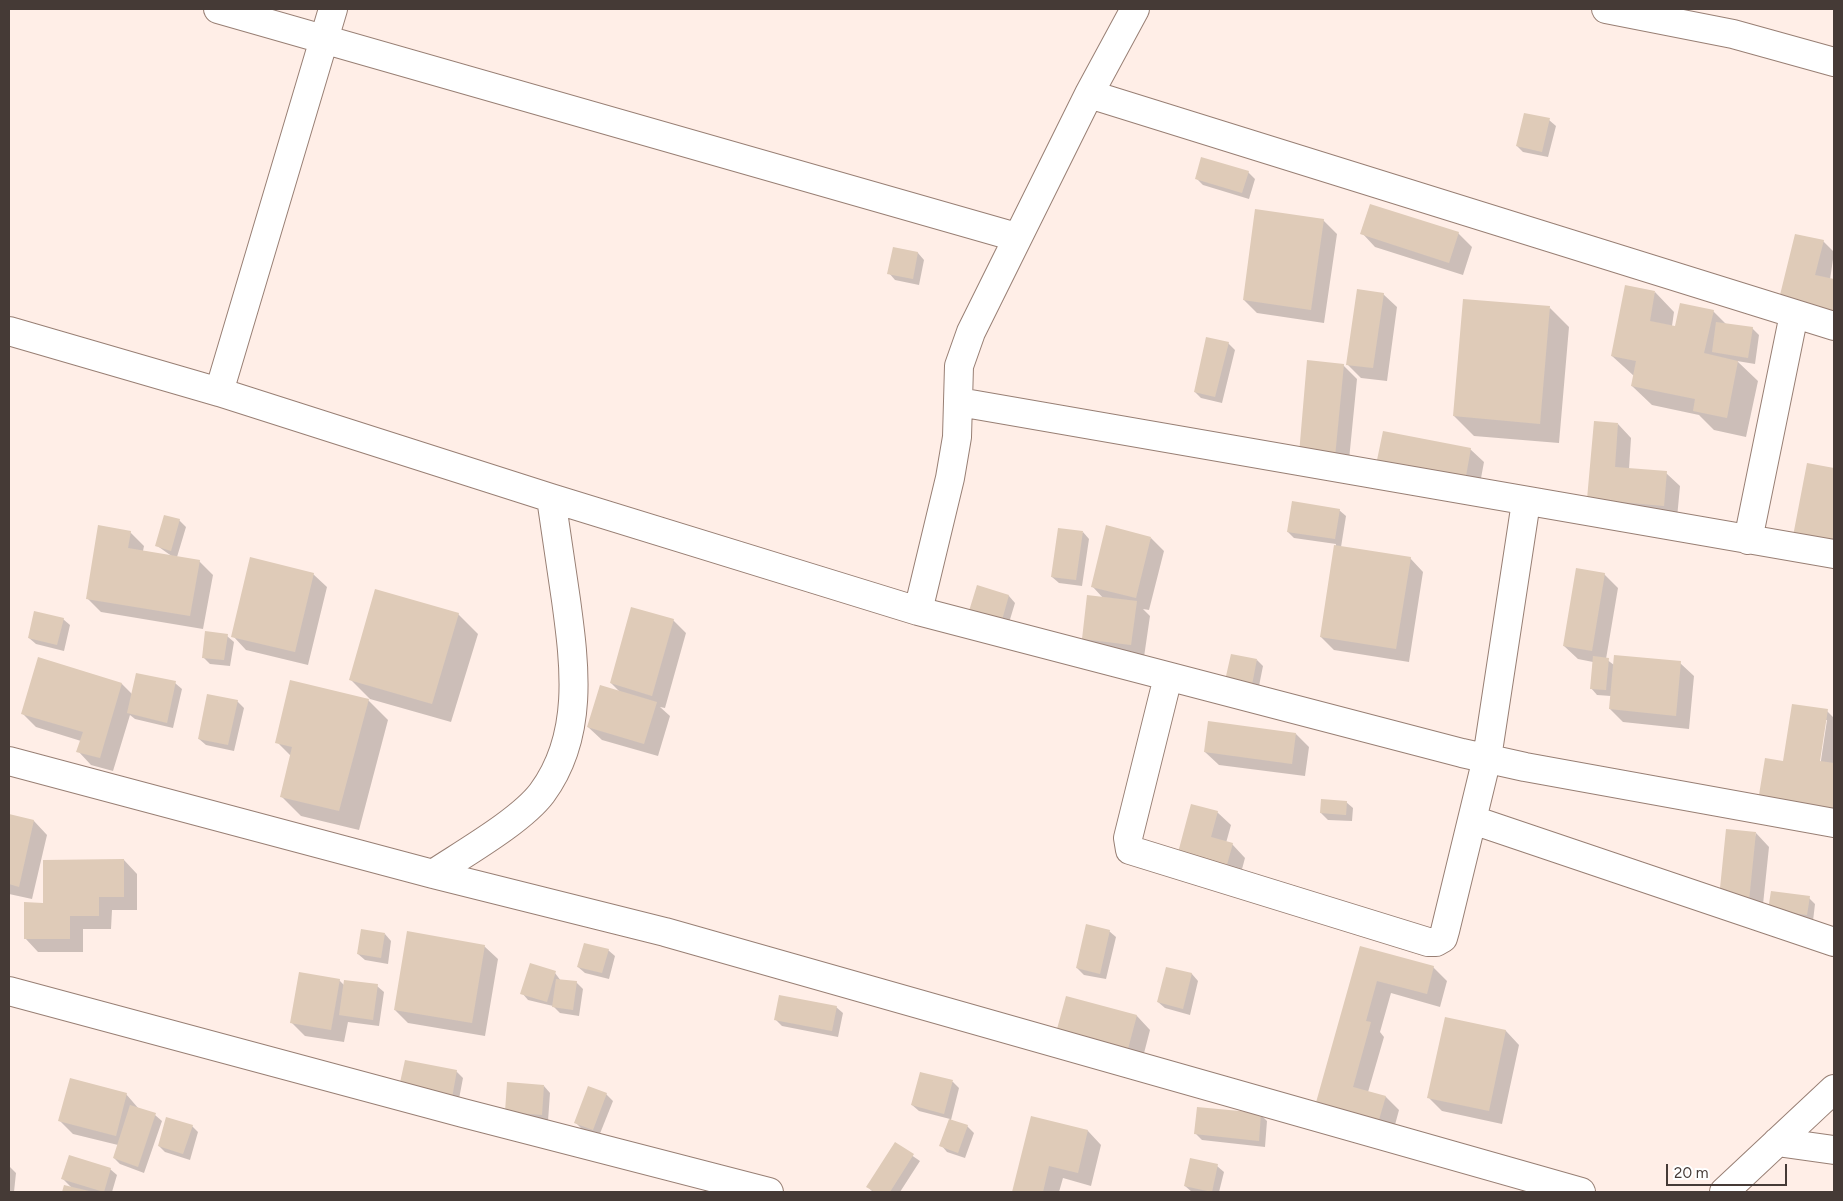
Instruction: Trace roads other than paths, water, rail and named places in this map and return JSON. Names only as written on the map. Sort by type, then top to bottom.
[{"type":"street","points":[[218,9],[1016,236]]},
{"type":"street","points":[[219,392],[333,9]]},
{"type":"street","points":[[918,610],[950,478],[957,438],[960,366],[971,332],[1016,236],[1088,94],[1135,9]]},
{"type":"street","points":[[1606,9],[1733,34],[1834,62]]},
{"type":"street","points":[[1088,94],[1834,326]]},
{"type":"street","points":[[1748,540],[1794,314]]},
{"type":"street","points":[[9,331],[219,392],[552,498],[918,610],[1168,677],[1525,767],[1834,823]]},
{"type":"street","points":[[959,402],[1834,554]]},
{"type":"street","points":[[433,874],[508,824],[541,794],[562,759],[570,727],[575,686],[572,645],[552,498]]},
{"type":"street","points":[[1168,677],[1128,838],[1130,850],[1136,854],[1428,942],[1436,942],[1443,938],[1445,931],[1487,758],[1526,502]]},
{"type":"street","points":[[9,760],[433,874],[665,932],[1581,1192]]},
{"type":"street","points":[[1473,820],[1834,942]]},
{"type":"street","points":[[9,992],[454,1111],[770,1192]]},
{"type":"street","points":[[1724,1192],[1834,1090]]},
{"type":"street","points":[[1777,1142],[1834,1150]]}]
